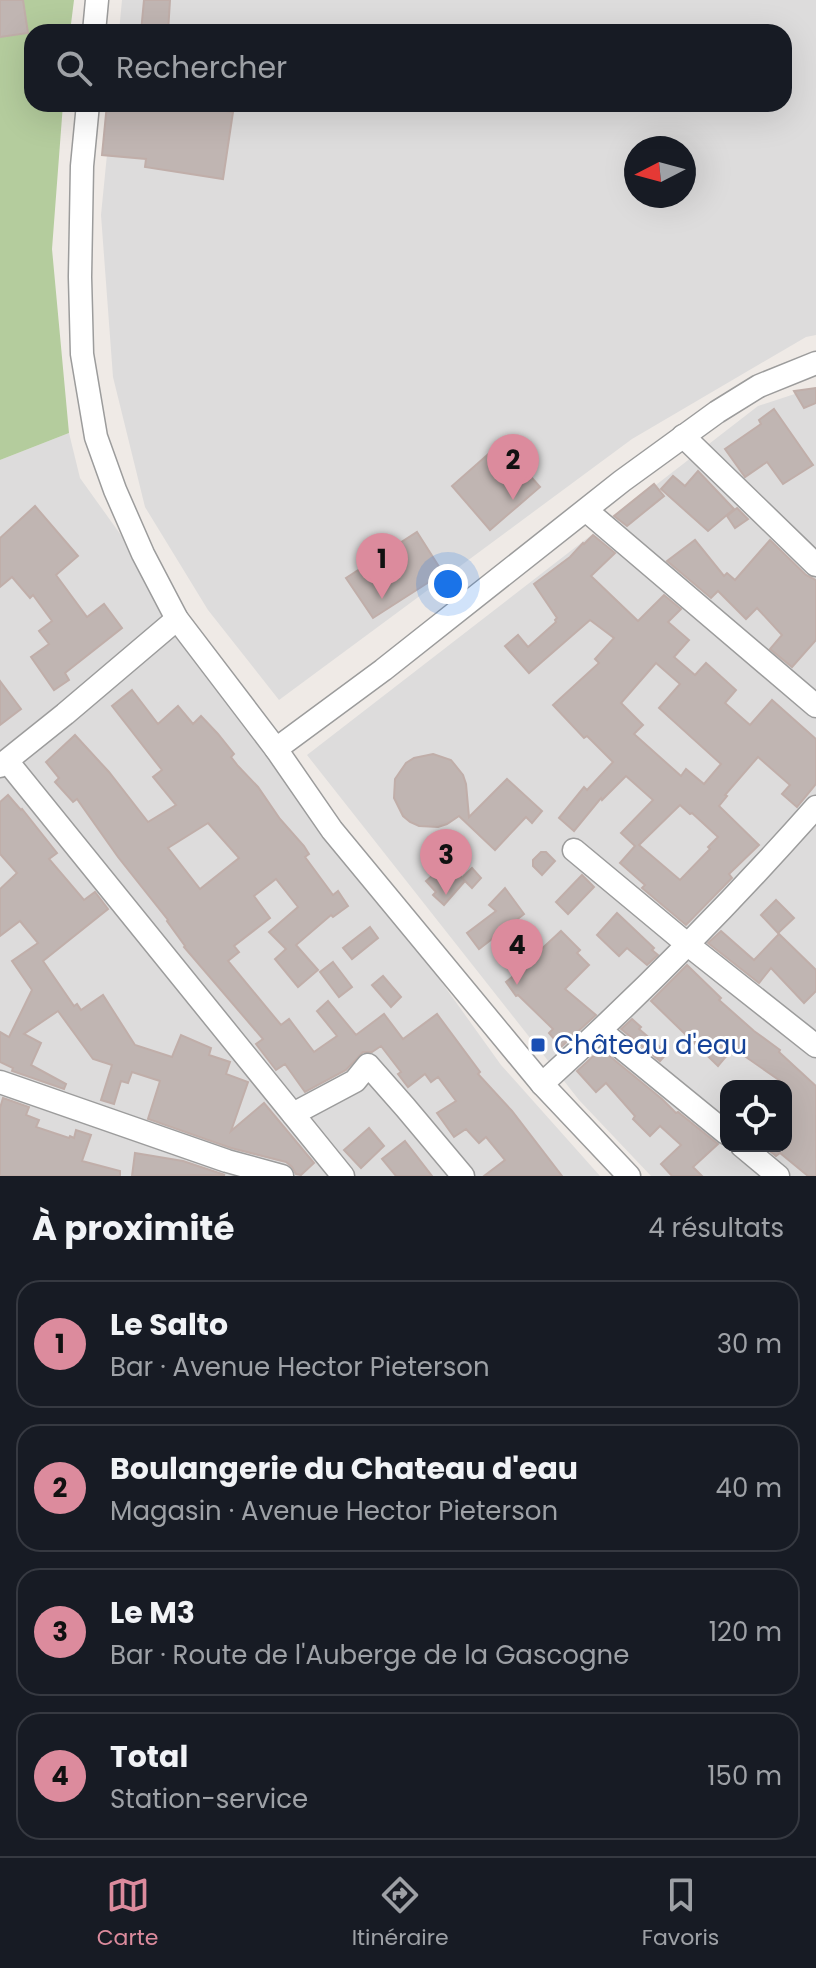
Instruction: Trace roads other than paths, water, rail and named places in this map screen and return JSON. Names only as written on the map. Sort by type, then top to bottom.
[{"type":"street","points":[[95,24],[97,0]]},
{"type":"street","points":[[87,112],[82,166],[82,354],[96,437],[143,554],[177,619],[341,841],[542,1084],[629,1176]]},
{"type":"street","points":[[276,749],[383,670],[683,436],[759,386],[816,363]]},
{"type":"street","points":[[683,436],[816,565]]},
{"type":"street","points":[[587,511],[816,706]]},
{"type":"street","points":[[177,619],[3,763],[343,1176]]},
{"type":"street","points":[[542,1084],[601,1031],[816,807]]},
{"type":"street","points":[[574,850],[816,1046]]},
{"type":"street","points":[[601,1031],[720,1128]]},
{"type":"street","points":[[293,1114],[355,1081],[368,1065],[463,1176]]},
{"type":"street","points":[[0,1082],[227,1161],[282,1176]]},
{"type":"street","points":[[749,1152],[778,1176]]},
{"type":"place","name":"Boulangerie du Chateau d'eau","points":[[513,500]]},
{"type":"place","name":"Le Salto","points":[[382,599]]},
{"type":"place","name":"Le M3","points":[[446,895]]},
{"type":"place","name":"Total","points":[[517,985]]},
{"type":"place","name":"Château d'eau","points":[[538,1045]]}]
